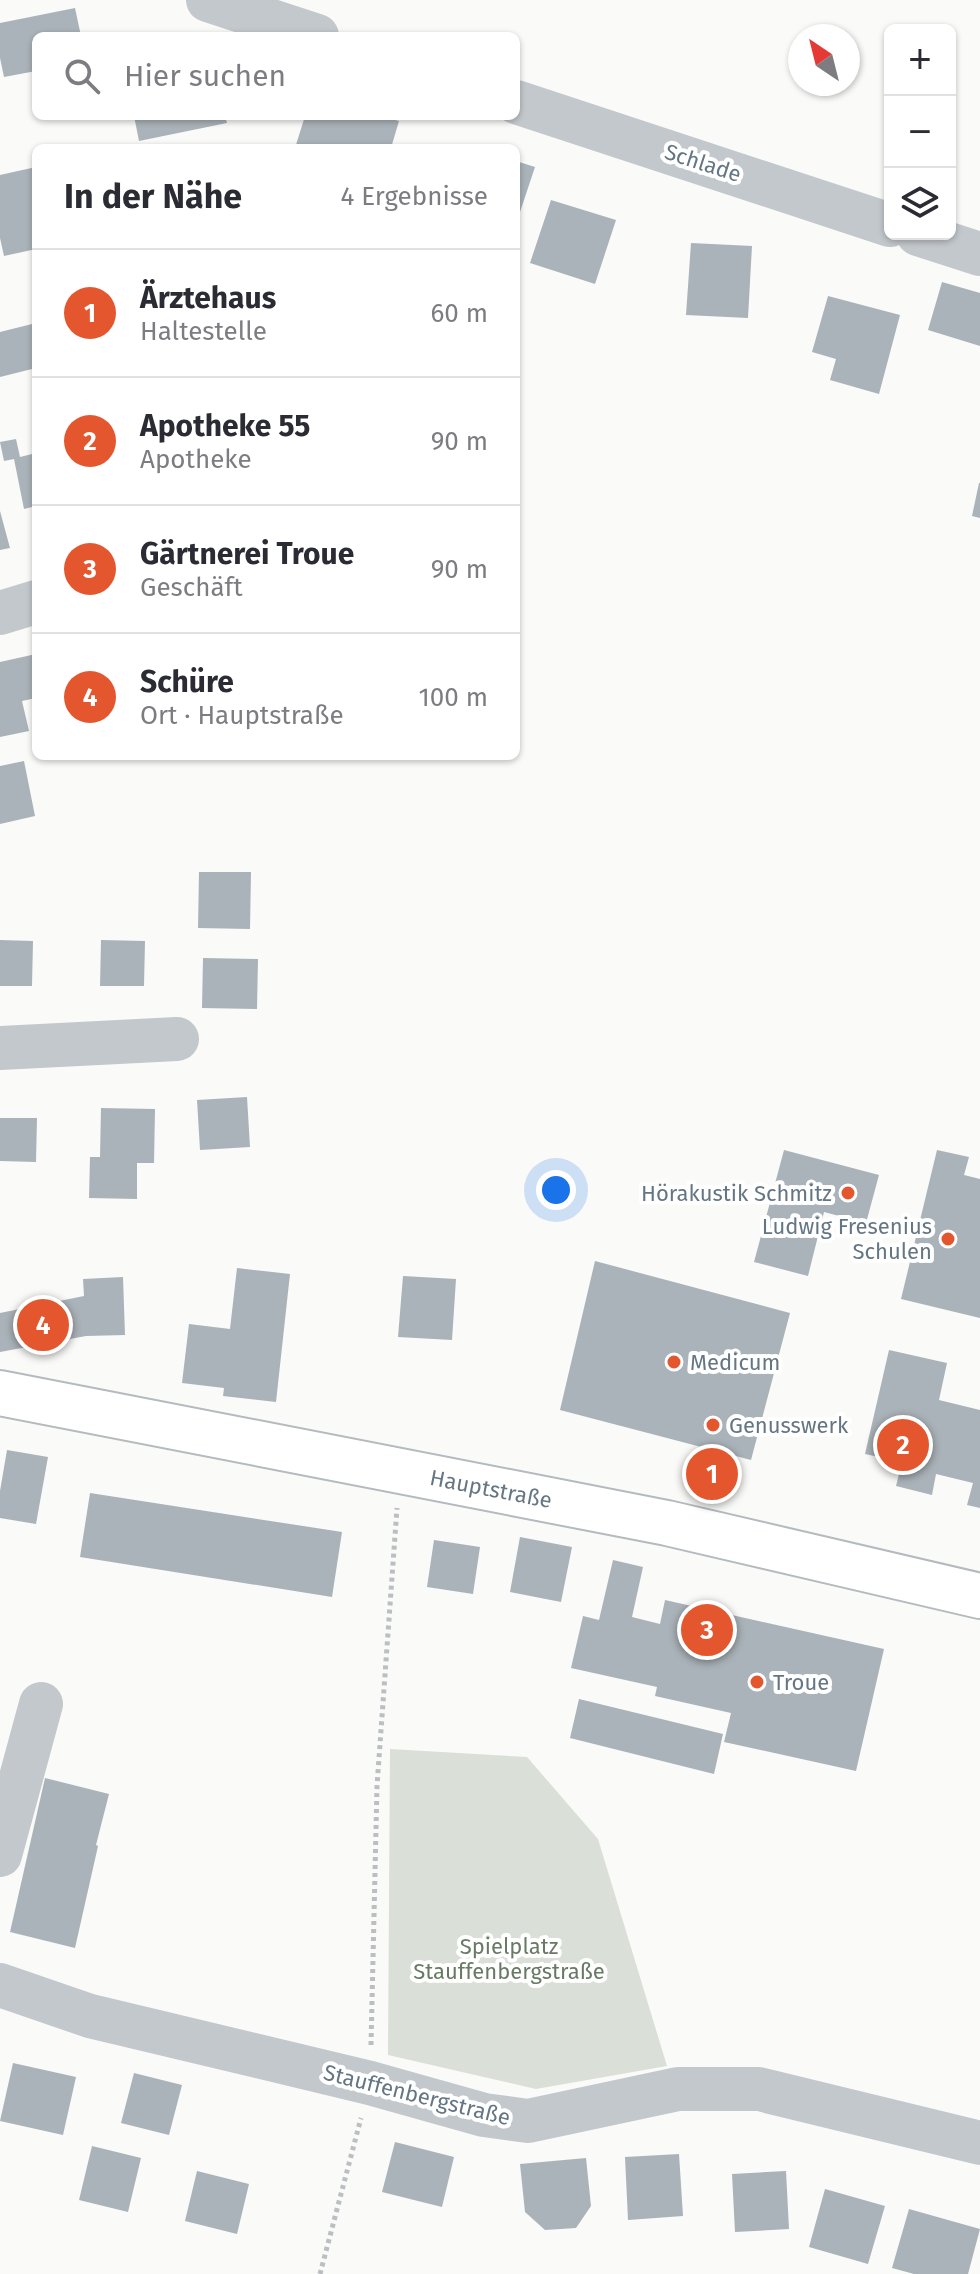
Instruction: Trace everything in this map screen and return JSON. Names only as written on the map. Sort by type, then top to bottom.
[{"type":"main road","name":"Hauptstraße","points":[[0,1393],[667,1523],[980,1596]]},
{"type":"street","points":[[208,0],[305,32]]},
{"type":"street","name":"Schlade","points":[[520,103],[884,223]]},
{"type":"street","points":[[937,240],[980,254]]},
{"type":"street","points":[[0,613],[32,603]]},
{"type":"street","points":[[0,1048],[177,1039]]},
{"type":"street","points":[[0,1855],[41,1704]]},
{"type":"street","name":"Stauffenbergstraße","points":[[0,1985],[90,2016],[370,2083],[484,2115],[528,2121],[678,2089],[759,2089],[980,2143]]},
{"type":"path","points":[[320,2274],[370,2083],[377,1786],[400,1471]]},
{"type":"green space","name":"Spielplatz Stauffenbergstraße","points":[[390,1749],[527,1757],[598,1839],[667,2066],[536,2089],[388,2055]]},
{"type":"building","points":[[75,8],[80,32],[32,32],[32,72],[4,77],[0,58],[0,23]]},
{"type":"building","points":[[135,120],[226,120],[227,123],[139,141]]},
{"type":"building","points":[[304,120],[399,121],[392,144],[296,144]]},
{"type":"building","points":[[520,162],[535,167],[520,212]]},
{"type":"building","points":[[32,168],[32,250],[4,256],[0,238],[0,175]]},
{"type":"building","points":[[551,200],[616,220],[595,284],[530,263]]},
{"type":"building","points":[[691,243],[752,246],[748,318],[686,315]]},
{"type":"building","points":[[942,282],[980,293],[980,346],[928,330]]},
{"type":"building","points":[[828,296],[900,315],[879,394],[830,380],[836,359],[812,352]]},
{"type":"building","points":[[32,324],[32,369],[0,377],[0,332]]},
{"type":"building","points":[[16,439],[20,457],[32,454],[32,507],[24,509],[14,459],[4,461],[0,442]]},
{"type":"building","points":[[980,483],[980,518],[972,516]]},
{"type":"building","points":[[0,511],[10,548],[0,550]]},
{"type":"building","points":[[32,655],[32,699],[22,701],[29,731],[0,737],[0,662]]},
{"type":"building","points":[[24,761],[35,816],[0,824],[0,766]]},
{"type":"building","points":[[199,872],[251,872],[250,929],[198,928]]},
{"type":"building","points":[[0,940],[33,941],[32,986],[0,986]]},
{"type":"building","points":[[101,940],[145,941],[144,986],[100,986]]},
{"type":"building","points":[[203,958],[258,959],[257,1009],[202,1008]]},
{"type":"building","points":[[247,1097],[250,1147],[200,1150],[197,1100]]},
{"type":"building","points":[[101,1108],[155,1109],[154,1163],[137,1163],[137,1199],[89,1198],[90,1157],[100,1157]]},
{"type":"building","points":[[0,1118],[37,1118],[36,1162],[0,1161]]},
{"type":"building","points":[[784,1150],[879,1175],[866,1223],[824,1212],[808,1276],[754,1262]]},
{"type":"building","name":"Ludwig Fresenius Schulen","points":[[937,1150],[969,1157],[964,1175],[980,1179],[980,1318],[901,1299]]},
{"type":"building","name":"Medicum","points":[[595,1261],[790,1313],[751,1460],[560,1410]]},
{"type":"building","points":[[237,1268],[290,1274],[276,1402],[223,1396],[224,1388],[182,1383],[189,1324],[230,1329]]},
{"type":"building","points":[[403,1276],[456,1279],[452,1340],[398,1337]]},
{"type":"building","points":[[123,1277],[125,1335],[86,1336],[0,1352],[0,1313],[84,1296],[83,1279]]},
{"type":"building","points":[[889,1350],[947,1363],[939,1400],[980,1410],[980,1508],[967,1505],[973,1483],[936,1474],[932,1495],[896,1486],[902,1462],[865,1454]]},
{"type":"building","points":[[7,1450],[48,1457],[36,1524],[0,1518],[0,1491]]},
{"type":"building","points":[[90,1493],[342,1532],[332,1597],[80,1557]]},
{"type":"building","points":[[520,1537],[572,1547],[561,1602],[510,1592]]},
{"type":"building","points":[[434,1540],[480,1547],[473,1594],[427,1587]]},
{"type":"building","name":"Troue","points":[[613,1560],[643,1567],[632,1617],[660,1624],[665,1600],[884,1649],[856,1771],[724,1742],[731,1713],[655,1696],[657,1687],[571,1668],[583,1616],[599,1620]]},
{"type":"building","points":[[579,1699],[723,1734],[714,1774],[570,1738]]},
{"type":"building","points":[[45,1778],[109,1794],[75,1948],[10,1932]]},
{"type":"building","points":[[13,2063],[76,2077],[63,2135],[0,2121]]},
{"type":"building","points":[[134,2073],[182,2085],[169,2135],[121,2123]]},
{"type":"building","points":[[395,2142],[454,2157],[442,2207],[382,2192]]},
{"type":"building","points":[[92,2146],[141,2158],[128,2212],[79,2200]]},
{"type":"building","points":[[679,2154],[683,2216],[628,2220],[625,2157]]},
{"type":"building","points":[[586,2158],[591,2206],[576,2228],[545,2230],[525,2212],[520,2164]]},
{"type":"building","points":[[197,2171],[249,2184],[237,2234],[185,2221]]},
{"type":"building","points":[[786,2171],[789,2229],[735,2232],[732,2174]]},
{"type":"building","points":[[825,2189],[885,2206],[868,2264],[809,2247]]},
{"type":"building","points":[[909,2209],[980,2229],[968,2274],[914,2274],[892,2268]]},
{"type":"place","name":"Hörakustik Schmitz","points":[[848,1193]]},
{"type":"place","name":"Ludwig Fresenius Schulen","points":[[948,1239]]},
{"type":"place","name":"Schüre","points":[[43,1325]]},
{"type":"place","name":"Medicum","points":[[674,1362]]},
{"type":"place","name":"Genusswerk","points":[[713,1425]]},
{"type":"place","name":"Apotheke 55","points":[[903,1445]]},
{"type":"place","name":"Ärztehaus","points":[[712,1474]]},
{"type":"place","name":"Gärtnerei Troue","points":[[707,1630]]},
{"type":"place","name":"Troue","points":[[757,1682]]}]
